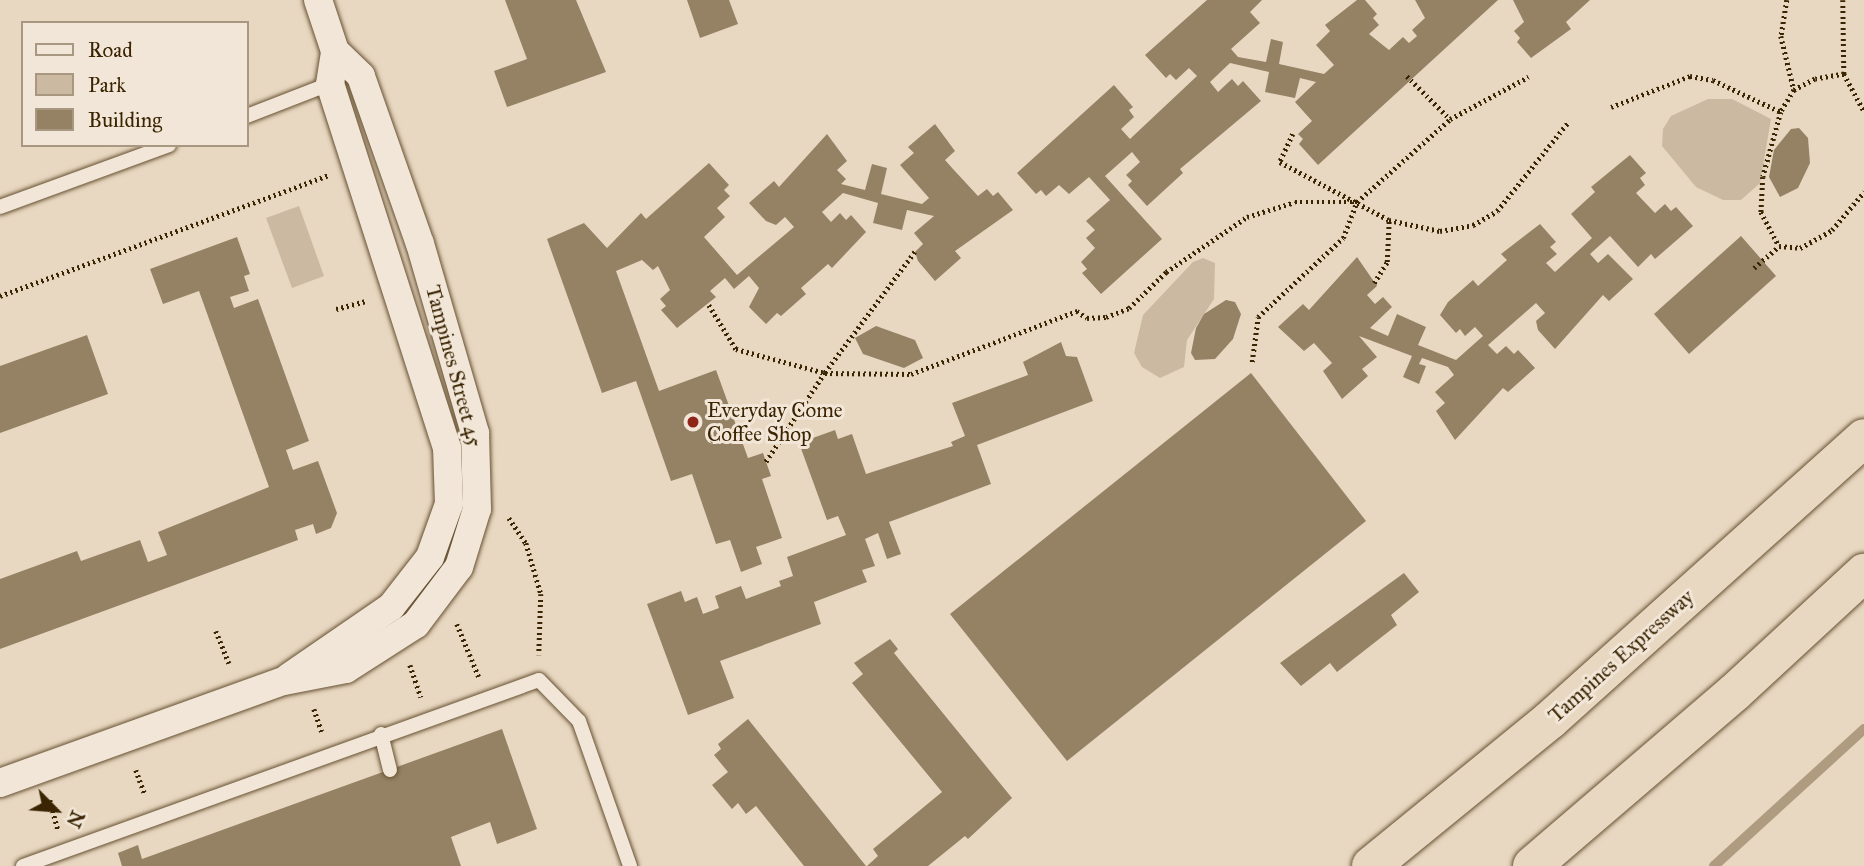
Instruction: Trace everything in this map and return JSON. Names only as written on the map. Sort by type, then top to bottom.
[{"type":"highway","name":"Tampines Expressway","points":[[1371,866],[1550,720],[1864,438]]},
{"type":"highway","points":[[1532,866],[1735,692],[1864,573]]},
{"type":"street","name":"Tampines Street 45","points":[[284,681],[391,607],[430,557],[449,504],[447,448],[330,84],[335,51],[318,0]]},
{"type":"street","name":"Tampines Street 45","points":[[0,783],[284,681],[346,669],[416,624],[458,567],[477,509],[475,433],[420,244],[359,73],[335,51]]},
{"type":"lane","points":[[248,116],[359,73]]},
{"type":"lane","points":[[0,207],[164,147]]},
{"type":"lane","points":[[23,866],[382,734],[539,680],[579,721],[630,866]]},
{"type":"lane","points":[[382,734],[390,770]]},
{"type":"path","points":[[1787,0],[1781,36],[1794,90]]},
{"type":"path","points":[[1843,0],[1844,74],[1864,111]]},
{"type":"path","points":[[1779,246],[1761,212],[1763,177],[1781,112],[1794,90],[1815,79],[1844,74]]},
{"type":"path","points":[[1407,76],[1450,119]]},
{"type":"path","points":[[1611,107],[1690,76],[1713,80],[1781,112]]},
{"type":"path","points":[[1252,362],[1258,317],[1343,238],[1357,202],[1450,119],[1528,77]]},
{"type":"path","points":[[1293,134],[1280,162],[1389,220],[1440,231],[1473,225],[1497,211],[1569,121]]},
{"type":"path","points":[[0,296],[341,170]]},
{"type":"path","points":[[1754,268],[1779,246],[1800,248],[1832,230],[1864,192]]},
{"type":"path","points":[[709,305],[736,349],[825,373],[911,374],[1077,311],[1087,318],[1106,317],[1129,308],[1166,272],[1247,217],[1295,202],[1357,202]]},
{"type":"path","points":[[1374,283],[1387,262],[1389,220]]},
{"type":"path","points":[[766,462],[825,373],[915,252]]},
{"type":"path","points":[[336,309],[376,298]]},
{"type":"path","points":[[507,515],[526,543],[541,594],[539,680]]},
{"type":"path","points":[[460,629],[484,688]]},
{"type":"path","points":[[216,631],[229,664]]},
{"type":"path","points":[[411,669],[423,701]]},
{"type":"path","points":[[314,709],[317,717]]},
{"type":"green space","points":[[1708,99],[1732,99],[1771,119],[1760,183],[1741,200],[1723,200],[1696,187],[1662,146],[1663,129],[1671,116]]},
{"type":"green space","points":[[299,206],[324,276],[292,288],[266,218]]},
{"type":"green space","points":[[1203,258],[1215,263],[1214,299],[1187,340],[1184,367],[1160,378],[1142,367],[1134,353],[1143,315],[1193,262]]},
{"type":"building","points":[[505,0],[576,0],[606,72],[507,107],[494,71],[527,59]]},
{"type":"building","points":[[687,0],[729,0],[738,24],[700,38]]},
{"type":"building","points":[[1207,0],[1262,0],[1250,12],[1260,23],[1231,49],[1238,57],[1266,62],[1271,39],[1283,42],[1279,64],[1324,74],[1334,65],[1316,45],[1330,31],[1325,25],[1357,0],[1365,0],[1377,14],[1373,18],[1379,25],[1369,34],[1389,50],[1403,37],[1409,43],[1417,36],[1412,30],[1425,18],[1415,0],[1498,0],[1318,165],[1299,144],[1303,139],[1298,134],[1312,121],[1295,102],[1316,82],[1300,78],[1295,98],[1265,92],[1269,72],[1230,63],[1210,82],[1218,92],[1232,79],[1238,86],[1243,81],[1261,101],[1180,169],[1183,173],[1147,206],[1128,185],[1132,181],[1126,175],[1140,162],[1132,152],[1105,176],[1162,239],[1101,294],[1082,273],[1087,269],[1081,262],[1095,248],[1086,238],[1095,230],[1086,221],[1110,200],[1089,177],[1069,194],[1059,185],[1046,196],[1041,190],[1036,194],[1017,173],[1114,85],[1133,107],[1129,110],[1134,117],[1121,129],[1130,139],[1197,76],[1189,68],[1176,80],[1170,74],[1166,78],[1145,55]]},
{"type":"building","points":[[1513,0],[1590,0],[1566,22],[1571,29],[1531,58],[1517,42],[1520,38],[1514,31],[1524,22]]},
{"type":"building","points":[[935,124],[955,151],[945,160],[953,169],[978,196],[987,189],[993,196],[998,192],[1013,210],[955,251],[961,258],[935,281],[918,261],[915,252],[923,244],[914,233],[934,216],[907,210],[902,230],[873,223],[878,203],[843,193],[822,212],[831,222],[840,213],[846,220],[851,215],[866,232],[832,268],[828,264],[801,288],[806,294],[781,316],[777,313],[766,324],[749,307],[759,288],[749,276],[734,289],[725,278],[710,291],[716,297],[677,328],[661,310],[666,306],[660,299],[670,290],[658,266],[653,270],[642,260],[616,271],[659,391],[716,370],[748,458],[763,453],[771,476],[762,479],[782,538],[756,547],[762,564],[741,572],[730,540],[716,544],[692,474],[671,481],[636,381],[602,393],[547,239],[584,223],[607,248],[641,213],[646,219],[709,163],[729,185],[724,190],[730,196],[717,208],[725,217],[704,237],[737,275],[794,227],[785,217],[776,225],[766,221],[749,203],[774,181],[779,187],[827,134],[847,161],[837,170],[846,179],[841,184],[865,190],[872,164],[887,168],[881,194],[922,204],[929,198],[900,165],[914,153],[908,147]]},
{"type":"building","points":[[1799,128],[1808,138],[1810,163],[1798,188],[1780,197],[1769,177],[1774,150],[1791,129]]},
{"type":"building","points":[[1630,155],[1646,173],[1640,178],[1645,185],[1636,193],[1655,213],[1665,204],[1671,211],[1676,207],[1693,226],[1655,259],[1651,254],[1638,267],[1610,236],[1590,254],[1598,263],[1608,254],[1633,279],[1609,301],[1603,295],[1555,349],[1538,330],[1536,321],[1545,313],[1536,303],[1488,345],[1497,354],[1506,346],[1514,354],[1518,350],[1535,368],[1508,392],[1503,388],[1455,440],[1436,411],[1445,403],[1435,392],[1454,375],[1448,367],[1422,358],[1419,364],[1426,366],[1419,384],[1403,377],[1412,356],[1359,336],[1377,357],[1362,369],[1368,376],[1342,399],[1323,371],[1332,363],[1314,343],[1304,351],[1278,327],[1303,304],[1309,310],[1357,257],[1377,286],[1367,295],[1375,304],[1383,297],[1392,307],[1370,328],[1388,336],[1397,314],[1426,327],[1418,345],[1456,360],[1483,336],[1475,327],[1465,336],[1460,329],[1456,333],[1440,315],[1448,302],[1473,280],[1478,286],[1507,260],[1501,254],[1540,224],[1556,242],[1550,247],[1557,254],[1546,263],[1555,272],[1592,238],[1571,214],[1595,192],[1591,187]]},
{"type":"building","points":[[1741,236],[1776,276],[1689,354],[1654,314]]},
{"type":"building","points":[[237,237],[250,274],[244,276],[249,291],[230,297],[234,308],[258,299],[309,441],[286,450],[293,470],[318,461],[337,513],[331,528],[316,534],[313,524],[295,530],[298,540],[0,649],[0,579],[77,551],[81,561],[140,540],[148,562],[167,555],[158,532],[269,487],[199,291],[163,304],[150,269]]},
{"type":"building","points":[[1226,300],[1235,302],[1241,314],[1233,339],[1215,359],[1195,360],[1191,353],[1196,328],[1204,314]]},
{"type":"building","points":[[876,326],[915,340],[923,358],[904,368],[863,354],[855,338]]},
{"type":"building","points":[[87,335],[108,394],[0,433],[0,366]]},
{"type":"building","points":[[1061,342],[1066,356],[1077,357],[1093,401],[977,445],[991,484],[889,522],[901,554],[887,559],[878,533],[865,539],[875,566],[862,570],[867,582],[814,602],[821,624],[720,661],[734,698],[688,715],[647,604],[681,591],[685,602],[697,597],[703,614],[719,608],[715,596],[741,586],[746,599],[781,586],[779,581],[793,576],[787,557],[846,535],[838,516],[827,520],[799,443],[835,430],[838,439],[852,434],[866,474],[953,446],[951,442],[965,436],[952,403],[1028,375],[1023,362]]},
{"type":"building","points":[[1251,373],[1366,521],[1067,761],[950,614]]},
{"type":"building","points":[[1404,573],[1419,592],[1391,615],[1397,625],[1337,672],[1330,663],[1301,686],[1280,663]]},
{"type":"building","points":[[890,639],[898,649],[894,653],[1012,798],[968,839],[965,836],[928,866],[867,866],[878,856],[873,849],[942,792],[852,683],[863,674],[854,663]]},
{"type":"building","points":[[748,719],[866,866],[804,866],[756,806],[746,814],[738,803],[732,809],[712,785],[728,772],[714,755],[721,749],[718,744]]},
{"type":"building","points":[[502,729],[537,829],[497,844],[490,822],[451,837],[461,866],[122,866],[118,853],[138,845],[142,859]]},
{"type":"waterway","points":[[1714,866],[1864,729]]},
{"type":"place","name":"Everyday Come Coffee Shop","points":[[693,422]]}]
